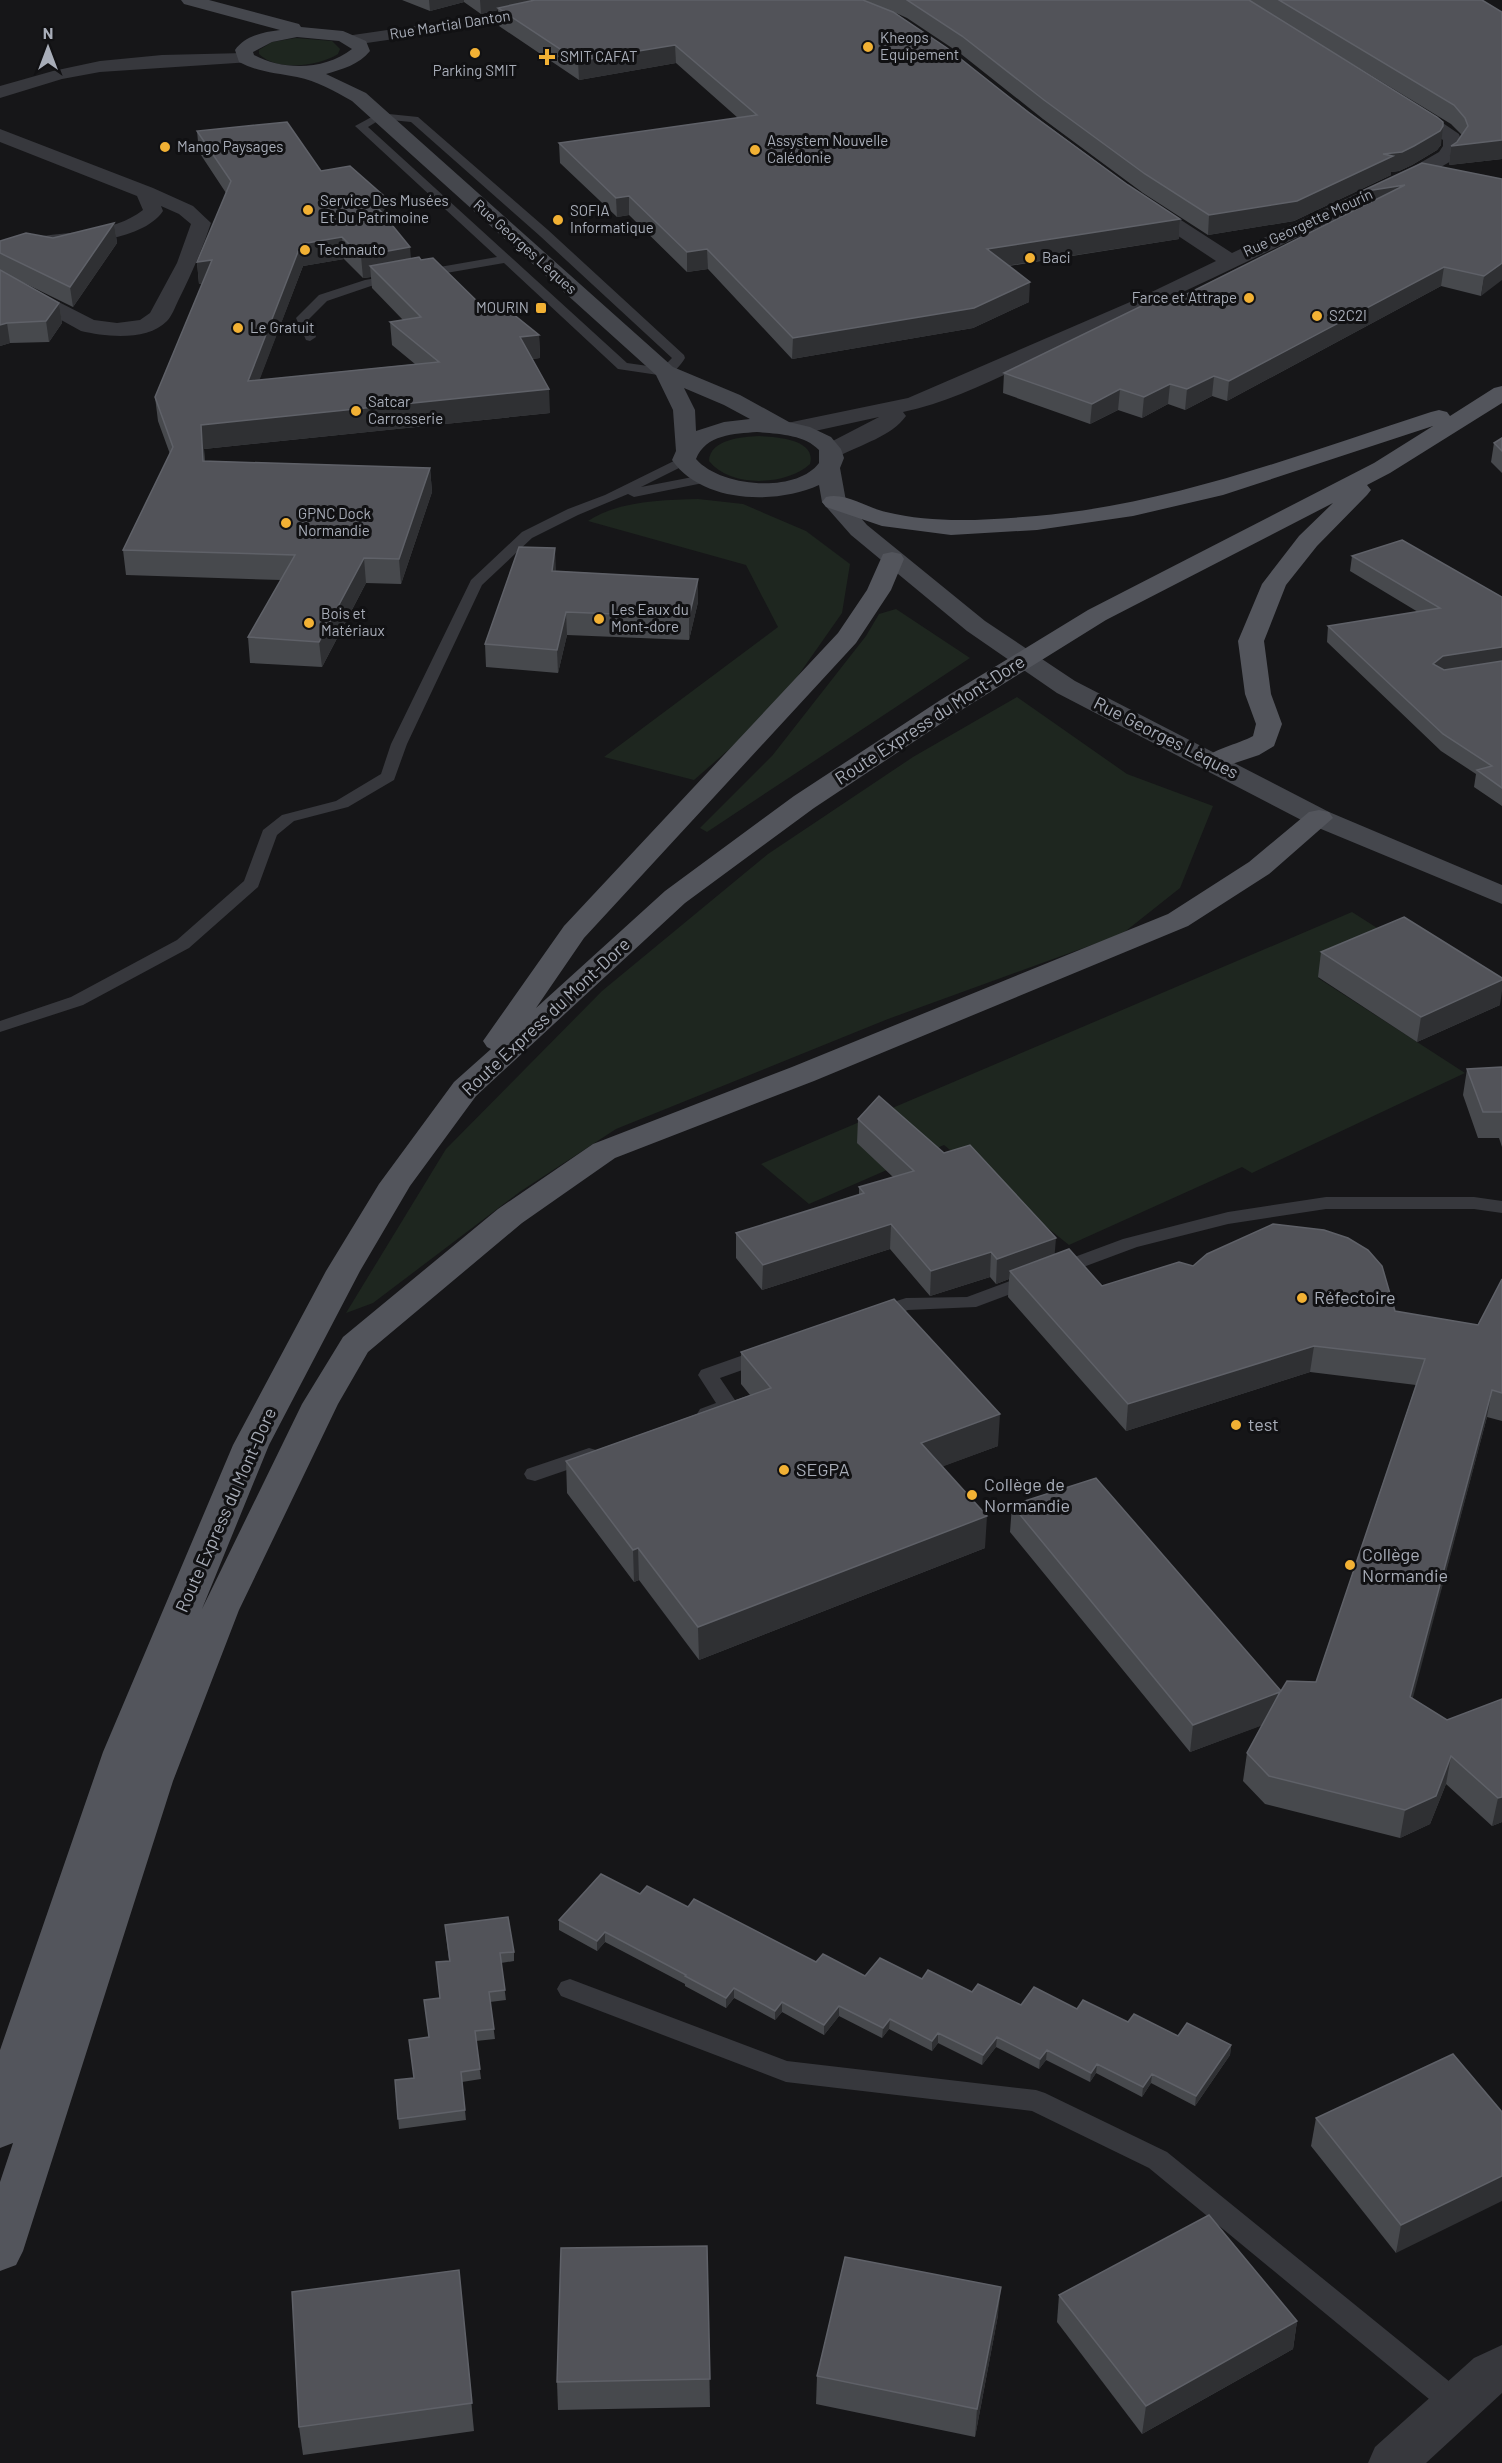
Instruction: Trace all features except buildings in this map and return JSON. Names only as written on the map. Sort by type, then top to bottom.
[{"type":"main road","points":[[198,3],[270,24],[329,33],[357,46],[354,59],[339,65],[296,71],[267,68],[198,3]]},
{"type":"main road","points":[[241,43],[312,32]]},
{"type":"main road","name":"Rue Georges Lèques","points":[[357,46],[350,69],[359,97]]},
{"type":"main road","name":"Rue Georges Lèques","points":[[296,71],[325,79],[359,97],[665,372],[732,400],[787,428],[816,438],[830,459]]},
{"type":"main road","name":"Rue Georges Lèques","points":[[665,372],[684,410],[685,454]]},
{"type":"main road","points":[[830,459],[834,502],[882,519],[951,528],[1036,523],[1133,509],[1215,490],[1493,398]]},
{"type":"main road","name":"Route Express du Mont-Dore","points":[[0,2129],[16,2067],[123,1752],[251,1445],[343,1270],[395,1184],[465,1089],[675,897],[804,802],[951,705],[1097,615],[1382,468],[1493,398]]},
{"type":"main road","points":[[787,428],[757,425],[712,432],[696,440],[685,454],[689,470],[703,479],[739,488],[761,489],[802,483],[819,476],[830,459]]},
{"type":"main road","points":[[1214,762],[1250,749],[1265,740],[1269,724],[1258,694],[1251,641],[1274,584],[1308,541],[1382,468]]},
{"type":"main road","name":"Rue Georges Lèques","points":[[761,489],[801,502],[859,530]]},
{"type":"main road","name":"Rue Georges Lèques","points":[[834,502],[859,530],[892,559],[976,626],[1066,687],[1319,818],[1502,896]]},
{"type":"main road","points":[[465,1089],[574,932],[847,638],[879,590],[892,559]]},
{"type":"main road","points":[[0,2251],[153,1781],[211,1631],[320,1404],[355,1346],[510,1216],[604,1151],[804,1074],[1178,920],[1259,868],[1319,818]]},
{"type":"street","name":"Rue Martial Danton","points":[[357,46],[504,18],[581,0]]},
{"type":"street","points":[[0,92],[46,77],[81,69],[241,43]]},
{"type":"street","name":"Rue Georgette Mourin","points":[[830,459],[914,403],[1144,303],[1420,171],[1446,156],[1453,146],[1452,138],[1389,97]]},
{"type":"street","points":[[0,135],[146,192],[186,210],[201,223],[187,263],[159,317],[146,327],[117,329],[89,326],[0,278]]},
{"type":"street","points":[[0,253],[31,244],[106,233],[137,224],[153,210],[146,192]]},
{"type":"street","points":[[1130,195],[1230,261]]},
{"type":"street","name":"Rue Georgette Mourin","points":[[787,428],[914,403]]},
{"type":"street","points":[[1392,2463],[1491,2373],[1502,2366]]},
{"type":"lane","points":[[379,116],[361,126],[623,366],[665,372]]},
{"type":"lane","points":[[310,337],[302,318],[323,298],[369,283],[507,259]]},
{"type":"lane","points":[[610,498],[685,454]]},
{"type":"lane","points":[[0,1028],[77,1001],[183,944],[252,882],[269,833],[288,818],[342,804],[388,777],[399,744],[476,583],[527,535],[573,512],[610,498],[703,479]]},
{"type":"lane","points":[[862,1320],[906,1304],[969,1303],[1130,1243],[1228,1218],[1326,1203],[1473,1203],[1502,1208]]},
{"type":"lane","points":[[686,1421],[729,1406],[708,1375],[785,1347]]},
{"type":"lane","points":[[535,1474],[610,1448]]},
{"type":"lane","points":[[570,1989],[786,2071],[1036,2101],[1158,2160],[1456,2404]]},
{"type":"shaded area","points":[[296,38],[332,41],[340,49],[338,54],[320,62],[298,65],[276,63],[259,54],[259,50],[272,42]]},
{"type":"shaded area","points":[[759,436],[801,444],[811,456],[810,464],[787,477],[758,481],[730,476],[718,470],[709,461],[715,448],[721,444],[736,439]]},
{"type":"shaded area","points":[[698,499],[743,504],[806,531],[850,564],[842,613],[795,680],[750,731],[694,780],[604,757],[778,627],[746,565],[588,521],[613,509],[641,503]]},
{"type":"shaded area","points":[[896,609],[970,658],[707,832],[700,828],[772,756],[866,636],[879,614]]},
{"type":"shaded area","points":[[1017,697],[1127,774],[1213,806],[1180,888],[1122,934],[888,1019],[616,1129],[521,1191],[373,1303],[346,1313],[446,1149],[602,991],[768,854],[913,757]]},
{"type":"shaded area","points":[[1352,912],[1385,933],[1318,978],[1465,1073],[1252,1173],[1242,1167],[1069,1245],[944,1145],[809,1204],[761,1164]]},
{"type":"place","name":"Kheops Equipement","points":[[868,47]]},
{"type":"place","name":"Parking SMIT","points":[[475,53]]},
{"type":"place","name":"SMIT CAFAT","points":[[547,57]]},
{"type":"place","name":"Mango Paysages","points":[[165,147]]},
{"type":"place","name":"Assystem Nouvelle Calédonie","points":[[755,150]]},
{"type":"place","name":"Service Des Musées Et Du Patrimoine","points":[[308,210]]},
{"type":"place","name":"SOFIA Informatique","points":[[558,220]]},
{"type":"place","name":"Technauto","points":[[305,250]]},
{"type":"place","name":"Baci","points":[[1030,258]]},
{"type":"place","name":"Farce et Attrape","points":[[1249,298]]},
{"type":"place","name":"MOURIN","points":[[541,308]]},
{"type":"place","name":"S2C2I","points":[[1317,316]]},
{"type":"place","name":"Le Gratuit","points":[[238,328]]},
{"type":"place","name":"Satcar Carrosserie","points":[[356,411]]},
{"type":"place","name":"GPNC Dock Normandie","points":[[286,523]]},
{"type":"place","name":"Les Eaux du Mont-dore","points":[[599,619]]},
{"type":"place","name":"Bois et Matériaux","points":[[309,623]]},
{"type":"place","name":"Réfectoire","points":[[1302,1298]]},
{"type":"place","name":"test","points":[[1236,1425]]},
{"type":"place","name":"SEGPA","points":[[784,1470]]},
{"type":"place","name":"Collège de Normandie","points":[[972,1495]]},
{"type":"place","name":"Collège Normandie","points":[[1350,1565]]}]
